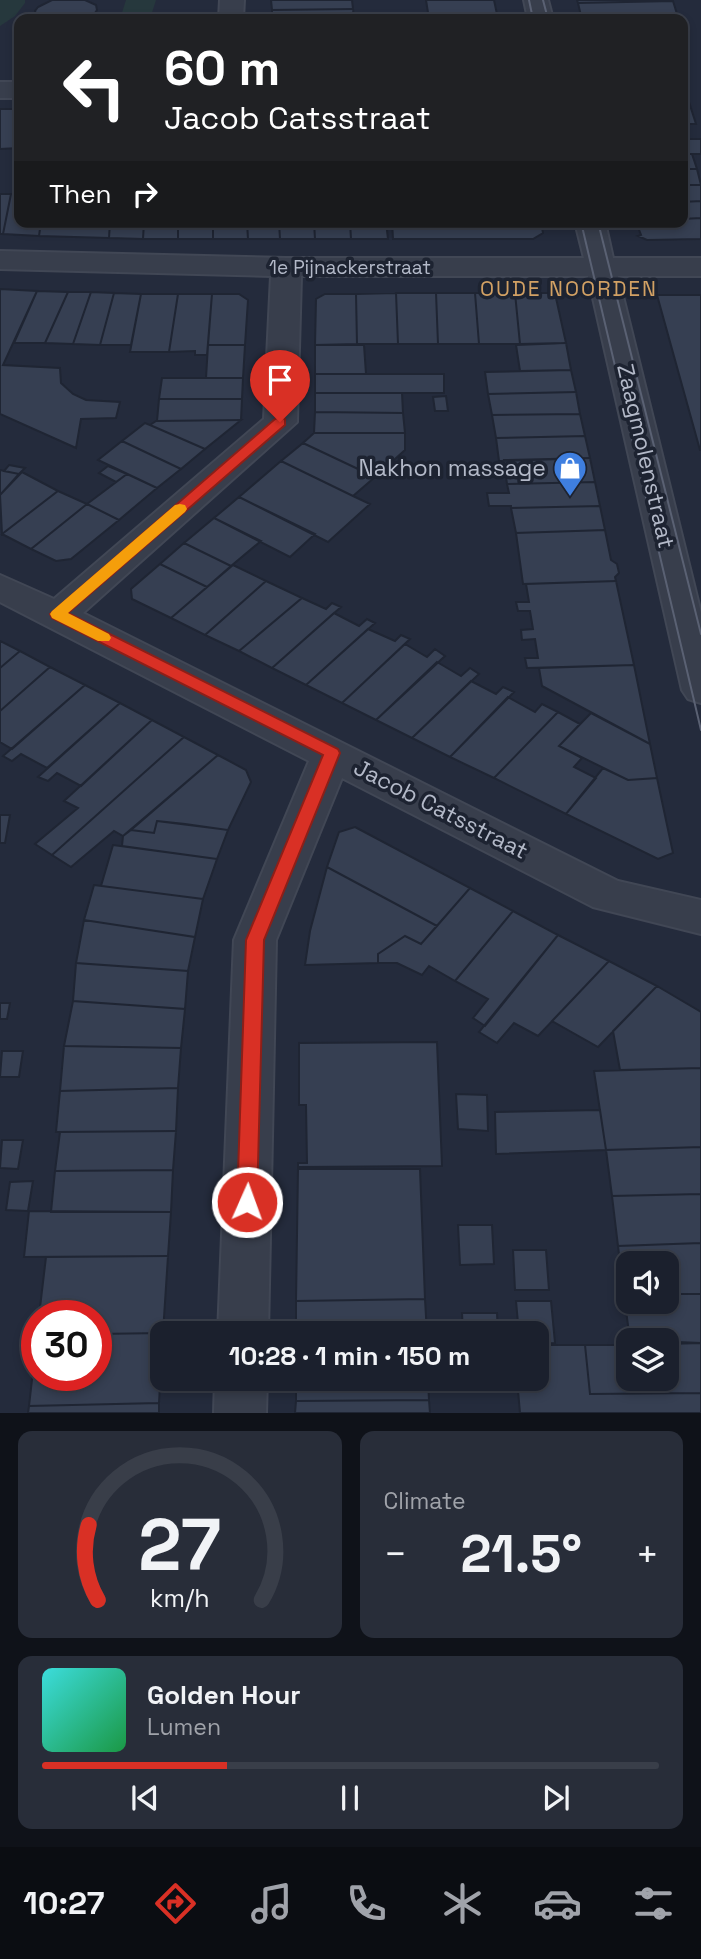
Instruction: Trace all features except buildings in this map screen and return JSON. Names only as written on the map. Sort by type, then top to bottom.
[{"type":"street","name":"Zaagmolenstraat","points":[[591,228],[701,690]]},
{"type":"street","name":"1e Pijnackerstraat","points":[[0,260],[286,267],[701,267]]},
{"type":"street","points":[[58,614],[280,422],[286,267]]},
{"type":"street","name":"Jacob Catsstraat","points":[[0,587],[58,614],[608,895],[701,917]]},
{"type":"street","points":[[243,1321],[255,940],[332,753]]},
{"type":"street","points":[[240,1413],[241,1391]]},
{"type":"shaded area","points":[[0,0],[25,0],[14,17],[0,26]]},
{"type":"shaded area","points":[[126,0],[156,0],[152,14],[122,14]]},
{"type":"tram line","points":[[529,0],[532,14]]},
{"type":"tram line","points":[[543,0],[547,14]]},
{"type":"tram line","points":[[582,228],[701,730]]},
{"type":"tram line","points":[[600,228],[701,634]]},
{"type":"slow traffic","points":[[104,638],[58,614],[180,509]]},
{"type":"place","name":"Nakhon massage","points":[[570,498]]},
{"type":"district","name":"OUDE NOORDEN","points":[[569,289]]},
{"type":"route","points":[[247,1202],[255,940],[332,753],[58,614],[280,422]]}]
